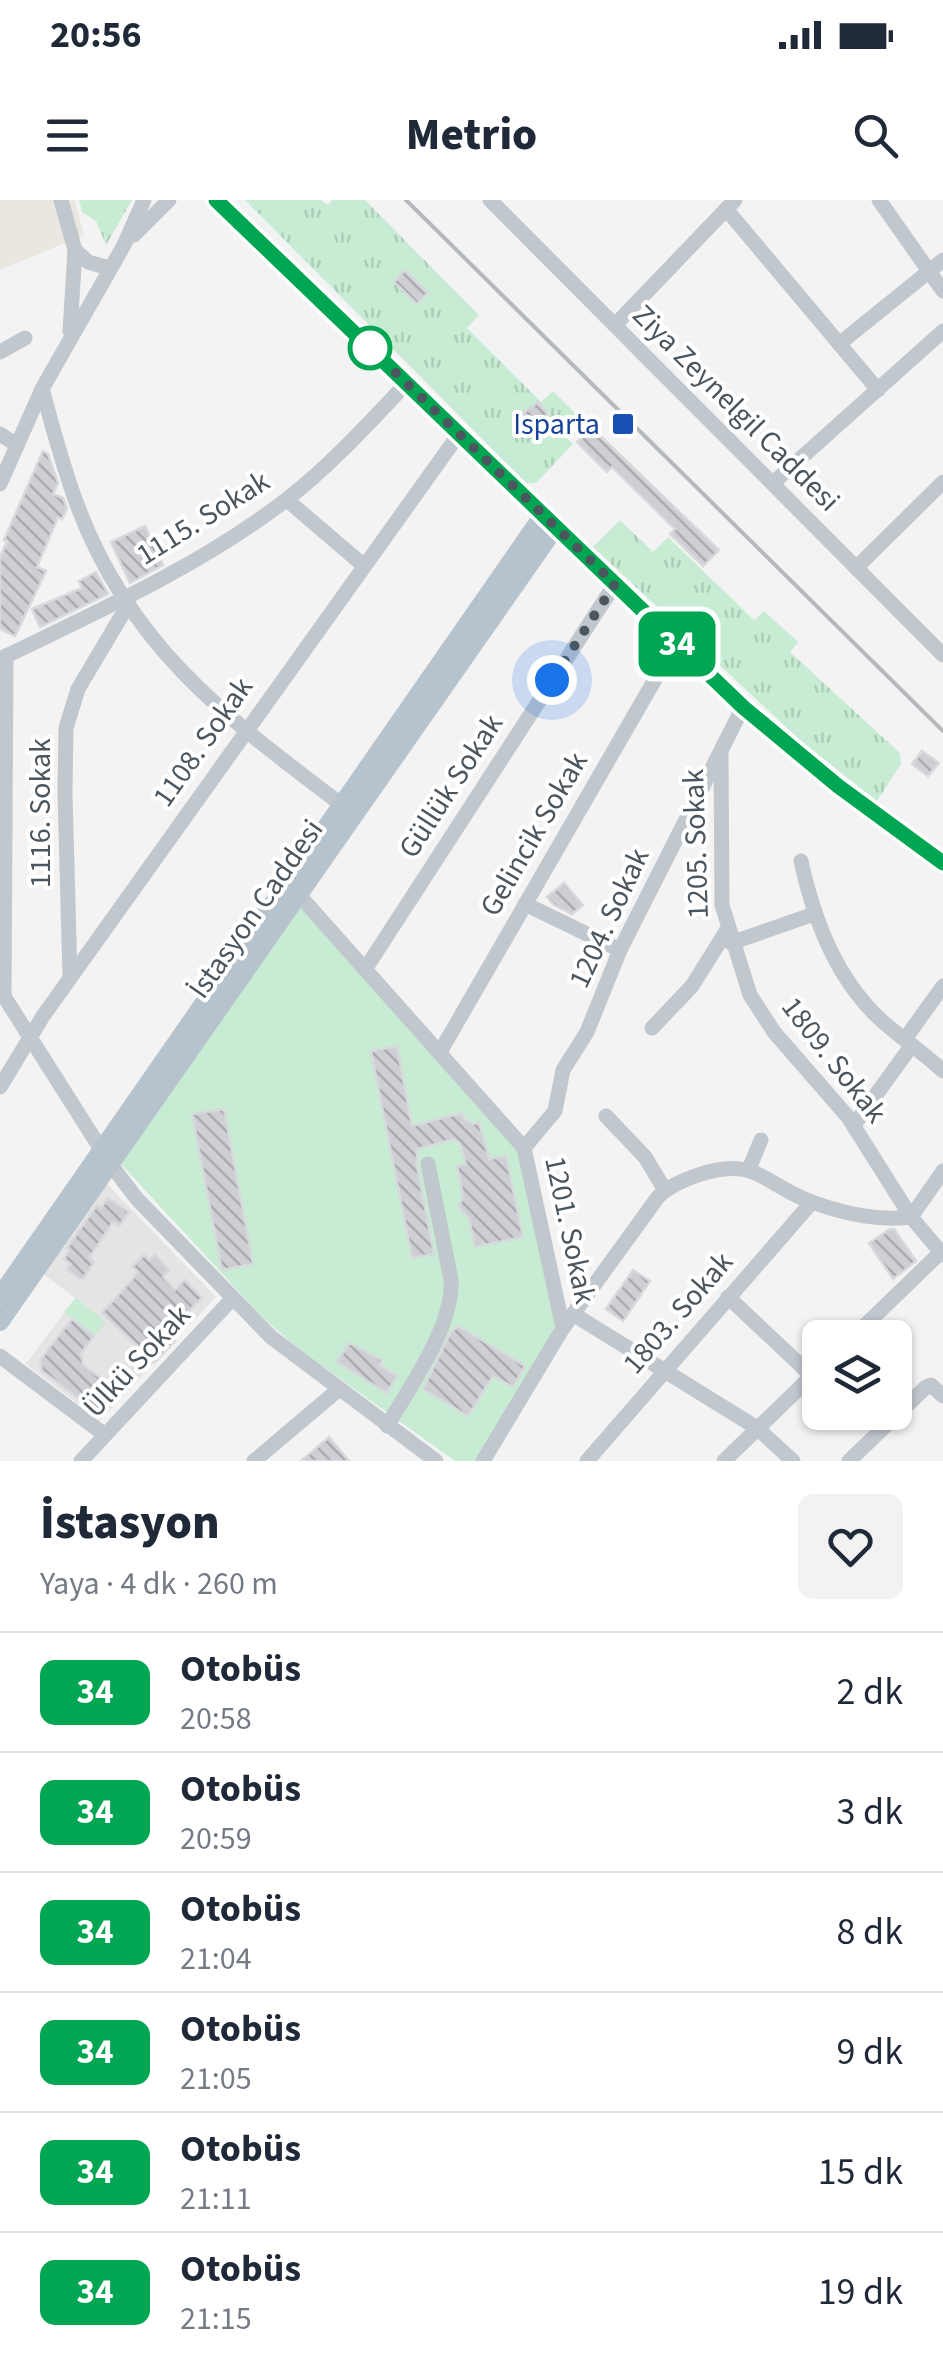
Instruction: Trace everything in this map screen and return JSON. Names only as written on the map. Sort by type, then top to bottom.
[{"type":"main road","points":[[216,201],[743,707],[823,774],[943,863]]},
{"type":"main road","name":"İstasyon Caddesi","points":[[0,1322],[342,806],[550,521]]},
{"type":"main road","name":"İstasyon Caddesi","points":[[0,1296],[107,1158],[299,895],[550,521]]},
{"type":"street","points":[[61,200],[75,250],[70,338]]},
{"type":"street","points":[[0,484],[42,389],[124,245],[144,200]]},
{"type":"street","points":[[124,245],[170,200]]},
{"type":"street","name":"Ziya Zeynelgil Caddesi","points":[[490,200],[943,655]]},
{"type":"street","points":[[879,200],[937,266],[943,292]]},
{"type":"street","points":[[615,325],[730,205],[878,390]]},
{"type":"street","points":[[75,250],[88,262],[109,268]]},
{"type":"street","points":[[839,344],[937,266]]},
{"type":"street","points":[[773,483],[943,331]]},
{"type":"street","points":[[0,352],[25,338]]},
{"type":"street","name":"1115. Sokak","points":[[3,658],[125,602],[237,534],[287,500],[350,443],[406,384]]},
{"type":"street","points":[[42,389],[78,508],[125,602],[184,677],[244,731],[342,806]]},
{"type":"street","points":[[0,434],[16,446]]},
{"type":"street","name":"1108. Sokak","points":[[0,1087],[70,977],[459,434]]},
{"type":"street","points":[[856,568],[943,482]]},
{"type":"street","points":[[287,500],[363,566]]},
{"type":"street","name":"Güllük Sokak","points":[[366,968],[615,584]]},
{"type":"street","name":"1116. Sokak","points":[[70,977],[64,793],[66,728],[78,689],[125,602]]},
{"type":"street","name":"Gelincik Sokak","points":[[440,1052],[676,643]]},
{"type":"street","points":[[3,658],[2,993],[137,1199],[271,1338],[436,1461]]},
{"type":"street","name":"1204. Sokak","points":[[524,1148],[555,1111],[563,1070],[587,1032],[620,950],[743,707]]},
{"type":"street","name":"1205. Sokak","points":[[652,1028],[692,986],[729,936],[720,883],[720,753]]},
{"type":"street","points":[[801,860],[814,914],[834,956],[861,998],[943,1071]]},
{"type":"street","name":"1201. Sokak","points":[[299,895],[524,1148],[568,1321],[484,1461]]},
{"type":"street","points":[[525,904],[620,950]]},
{"type":"street","points":[[729,936],[814,914]]},
{"type":"street","name":"1809. Sokak","points":[[729,936],[750,995],[766,1022],[854,1125],[911,1217],[942,1253]]},
{"type":"street","points":[[854,1125],[943,986]]},
{"type":"street","points":[[606,1116],[645,1157],[665,1190]]},
{"type":"street","points":[[749,1169],[761,1140]]},
{"type":"street","points":[[388,1426],[448,1311],[451,1295],[428,1164]]},
{"type":"street","points":[[793,1461],[757,1428],[665,1369],[568,1321],[665,1190],[714,1169],[749,1169],[812,1202],[878,1218],[911,1217],[943,1172]]},
{"type":"street","name":"1803. Sokak","points":[[587,1461],[812,1202]]},
{"type":"street","points":[[871,1320],[942,1253]]},
{"type":"street","points":[[728,1297],[802,1360]]},
{"type":"street","name":"Ülkü Sokak","points":[[81,1461],[232,1299]]},
{"type":"street","points":[[0,1356],[105,1435]]},
{"type":"street","points":[[724,1461],[802,1385]]},
{"type":"street","points":[[254,1461],[338,1390]]},
{"type":"street","points":[[849,1461],[937,1391]]},
{"type":"shaded area","points":[[0,200],[75,200],[84,235],[0,270]]},
{"type":"shaded area","points":[[107,1184],[216,1297],[100,1421],[26,1364],[75,1298],[42,1273]]},
{"type":"green space","points":[[79,200],[132,200],[106,245],[96,221],[82,212]]},
{"type":"green space","points":[[245,200],[321,200],[328,205],[332,200],[365,200],[479,315],[467,328],[541,402],[553,391],[577,415],[561,433],[573,444],[536,483],[526,483]]},
{"type":"green space","points":[[620,520],[653,552],[668,537],[754,620],[764,611],[798,642],[790,652],[900,753],[901,764],[877,801],[800,740],[593,547]]},
{"type":"green space","points":[[300,906],[520,1151],[559,1327],[476,1461],[455,1461],[300,1350],[263,1318],[121,1164]]},
{"type":"green space","points":[[76,1298],[106,1322],[94,1336],[64,1312]]},
{"type":"building","points":[[405,270],[428,293],[417,304],[394,282]]},
{"type":"building","points":[[538,402],[548,419],[541,430],[532,431],[522,423],[522,414]]},
{"type":"building","points":[[592,428],[719,550],[703,566],[670,534],[675,529],[612,467],[607,472],[577,442]]},
{"type":"building","points":[[43,451],[48,454],[58,483],[53,494],[63,498],[67,509],[62,519],[58,517],[37,567],[46,571],[15,636],[0,629],[0,558],[7,541],[4,540]]},
{"type":"building","points":[[145,526],[163,565],[130,583],[111,542]]},
{"type":"building","points":[[96,572],[108,594],[40,627],[32,609],[82,588],[79,581]]},
{"type":"building","points":[[922,751],[939,763],[928,776],[912,764]]},
{"type":"building","points":[[564,883],[583,905],[572,914],[547,897]]},
{"type":"building","points":[[397,1046],[412,1126],[462,1113],[473,1124],[479,1122],[489,1159],[506,1156],[523,1237],[475,1247],[469,1218],[459,1208],[463,1195],[457,1166],[466,1164],[460,1143],[454,1139],[417,1149],[434,1254],[412,1258],[371,1051]]},
{"type":"building","points":[[224,1109],[253,1264],[222,1270],[192,1114]]},
{"type":"building","points":[[108,1198],[129,1212],[119,1226],[113,1222],[89,1258],[94,1262],[82,1280],[67,1270],[71,1264],[64,1259],[70,1250],[67,1248],[97,1205],[101,1208]]},
{"type":"building","points":[[894,1229],[916,1261],[893,1279],[869,1243]]},
{"type":"building","points":[[144,1255],[149,1260],[155,1255],[169,1270],[163,1277],[175,1290],[185,1280],[202,1298],[166,1333],[175,1341],[155,1362],[102,1313],[138,1272],[132,1267]]},
{"type":"building","points":[[633,1270],[650,1281],[623,1321],[606,1309]]},
{"type":"building","points":[[72,1319],[94,1336],[81,1353],[83,1365],[110,1385],[105,1392],[110,1396],[98,1413],[42,1371],[40,1360]]},
{"type":"building","points":[[458,1326],[525,1366],[513,1387],[493,1376],[468,1416],[423,1389],[451,1332]]},
{"type":"building","points":[[349,1343],[382,1360],[380,1365],[397,1376],[387,1393],[337,1362]]},
{"type":"building","points":[[329,1437],[349,1461],[301,1461]]},
{"type":"railway","points":[[406,200],[943,731]]},
{"type":"bus line","name":"34","points":[[216,200],[743,707],[838,786],[943,863]]},
{"type":"place","name":"Isparta","points":[[623,424]]},
{"type":"route","points":[[370,348],[615,584],[552,680]]}]
